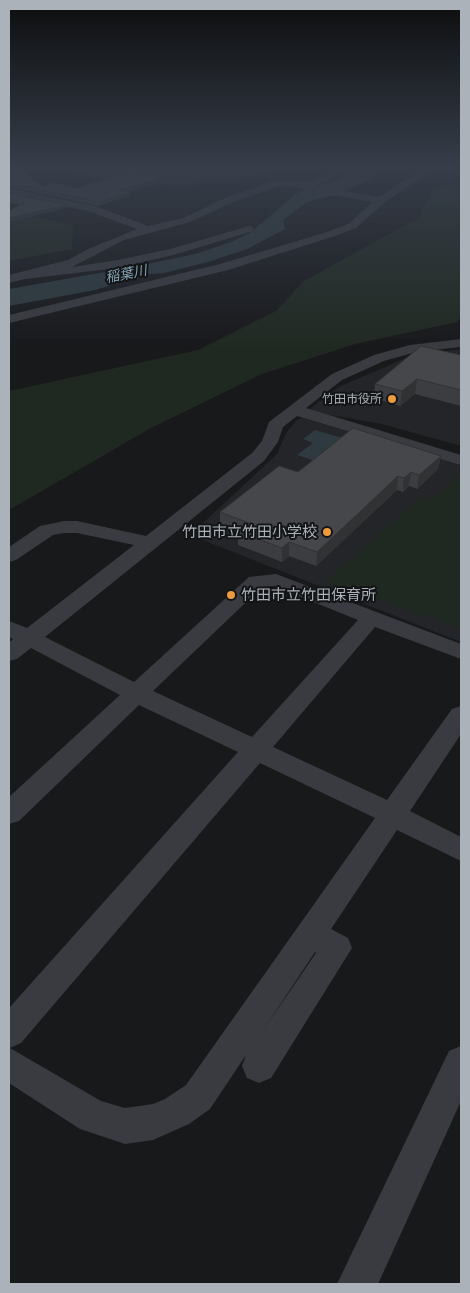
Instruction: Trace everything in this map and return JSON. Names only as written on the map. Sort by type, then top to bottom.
[{"type":"street","points":[[143,228],[147,230]]},
{"type":"street","points":[[29,276],[72,263],[99,247],[153,228]]},
{"type":"street","points":[[9,319],[224,267],[345,228]]},
{"type":"street","points":[[9,279],[118,264],[173,252],[249,229]]},
{"type":"street","points":[[9,654],[19,633],[150,543],[258,458],[270,442],[275,425],[337,377],[379,358],[415,348],[461,343]]},
{"type":"street","points":[[295,410],[461,460]]},
{"type":"street","points":[[9,556],[48,530],[64,527],[77,527],[150,543]]},
{"type":"street","points":[[9,813],[138,694],[256,581],[276,580],[461,652]]},
{"type":"street","points":[[9,1032],[371,618]]},
{"type":"street","points":[[19,633],[138,694],[393,815],[461,850]]},
{"type":"street","points":[[9,1064],[94,1116],[125,1126],[153,1122],[177,1112],[198,1096],[461,715]]},
{"type":"street","points":[[259,1066],[337,948],[310,934]]},
{"type":"street","points":[[357,1284],[459,1072]]},
{"type":"shaded area","points":[[9,228],[73,228],[72,249],[9,261]]},
{"type":"shaded area","points":[[399,228],[461,228],[461,317],[457,322],[355,344],[262,374],[151,428],[9,510],[9,391],[198,350],[276,311],[304,281]]},
{"type":"shaded area","name":"竹田市役所","points":[[461,349],[461,446],[382,424],[307,411],[339,387],[410,356]]},
{"type":"shaded area","name":"竹田市立竹田小学校","points":[[302,418],[461,464],[461,642],[190,535],[277,454],[286,433],[297,420]]},
{"type":"shaded area","points":[[458,477],[461,478],[461,628],[325,582],[423,495],[433,498]]},
{"type":"water","name":"稲葉川","points":[[255,228],[285,229],[247,249],[208,262],[164,273],[149,274],[95,290],[9,306],[9,289],[195,254],[231,242]]},
{"type":"water","points":[[315,430],[346,439],[318,462],[297,455],[313,443],[303,439]]},
{"type":"building","points":[[421,346],[461,355],[461,390],[417,379],[402,391],[375,384]]},
{"type":"building","points":[[353,428],[441,456],[419,475],[411,472],[404,478],[398,476],[317,552],[289,542],[282,548],[238,531],[249,523],[220,512],[279,466],[298,472]]},
{"type":"place","name":"竹田市役所","points":[[392,399]]},
{"type":"place","name":"竹田市立竹田小学校","points":[[327,532]]},
{"type":"place","name":"竹田市立竹田保育所","points":[[231,595]]}]
